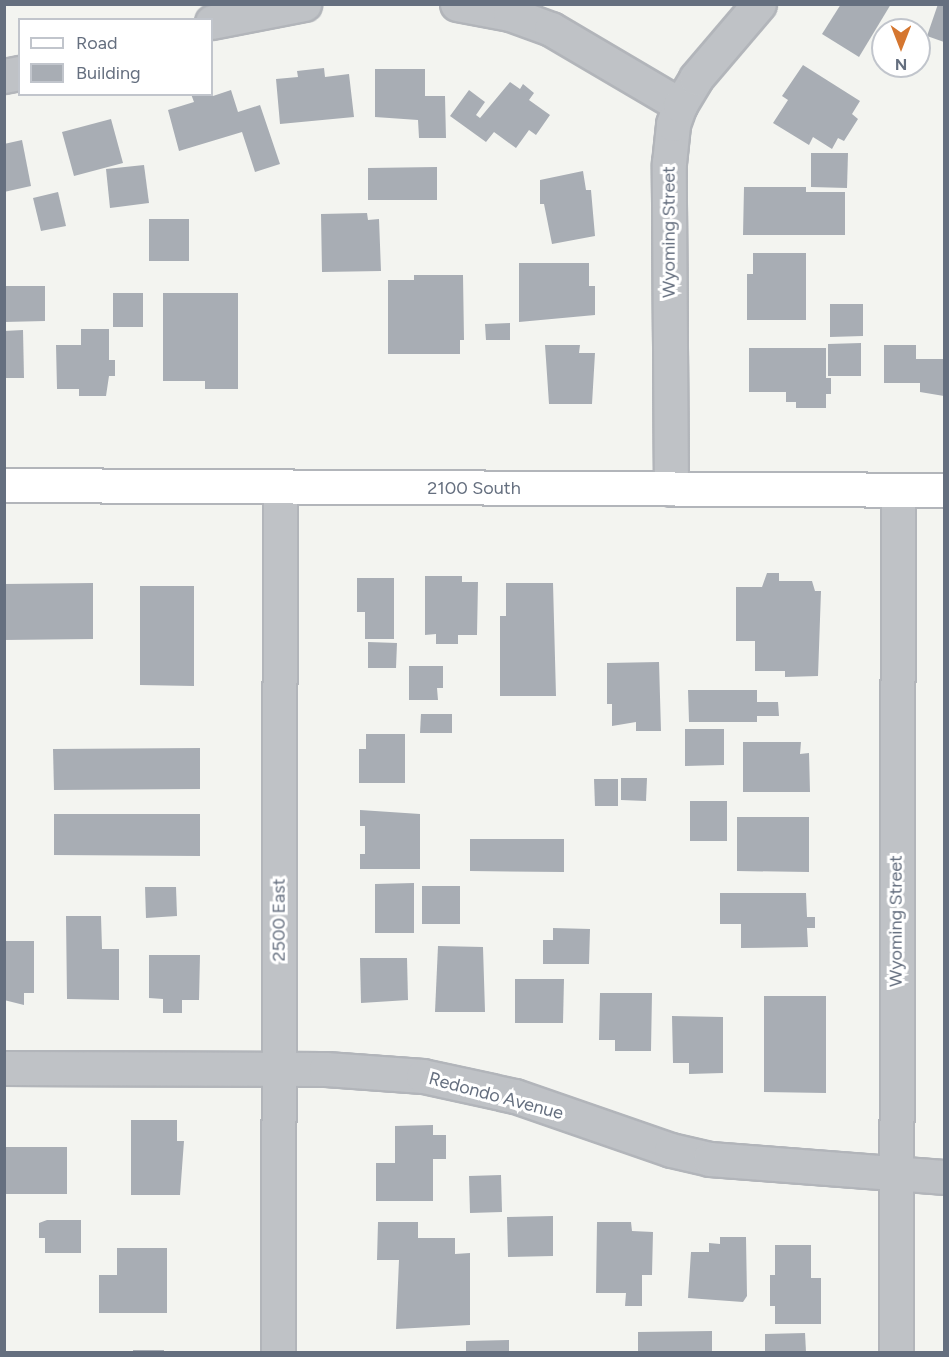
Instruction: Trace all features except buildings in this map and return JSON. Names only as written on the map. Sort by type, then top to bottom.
[{"type":"street","points":[[213,22],[304,4]]},
{"type":"street","points":[[457,4],[510,14],[551,29],[680,105]]},
{"type":"street","name":"Wyoming Street","points":[[671,489],[669,163],[680,105],[703,70],[759,4]]},
{"type":"street","name":"2100 South","points":[[4,485],[945,490]]},
{"type":"street","name":"2500 East","points":[[278,1353],[280,487]]},
{"type":"street","name":"Wyoming Street","points":[[896,1353],[898,490]]},
{"type":"street","name":"Redondo Avenue","points":[[4,1068],[279,1070],[423,1076],[515,1096],[653,1144],[710,1159],[945,1177]]}]
